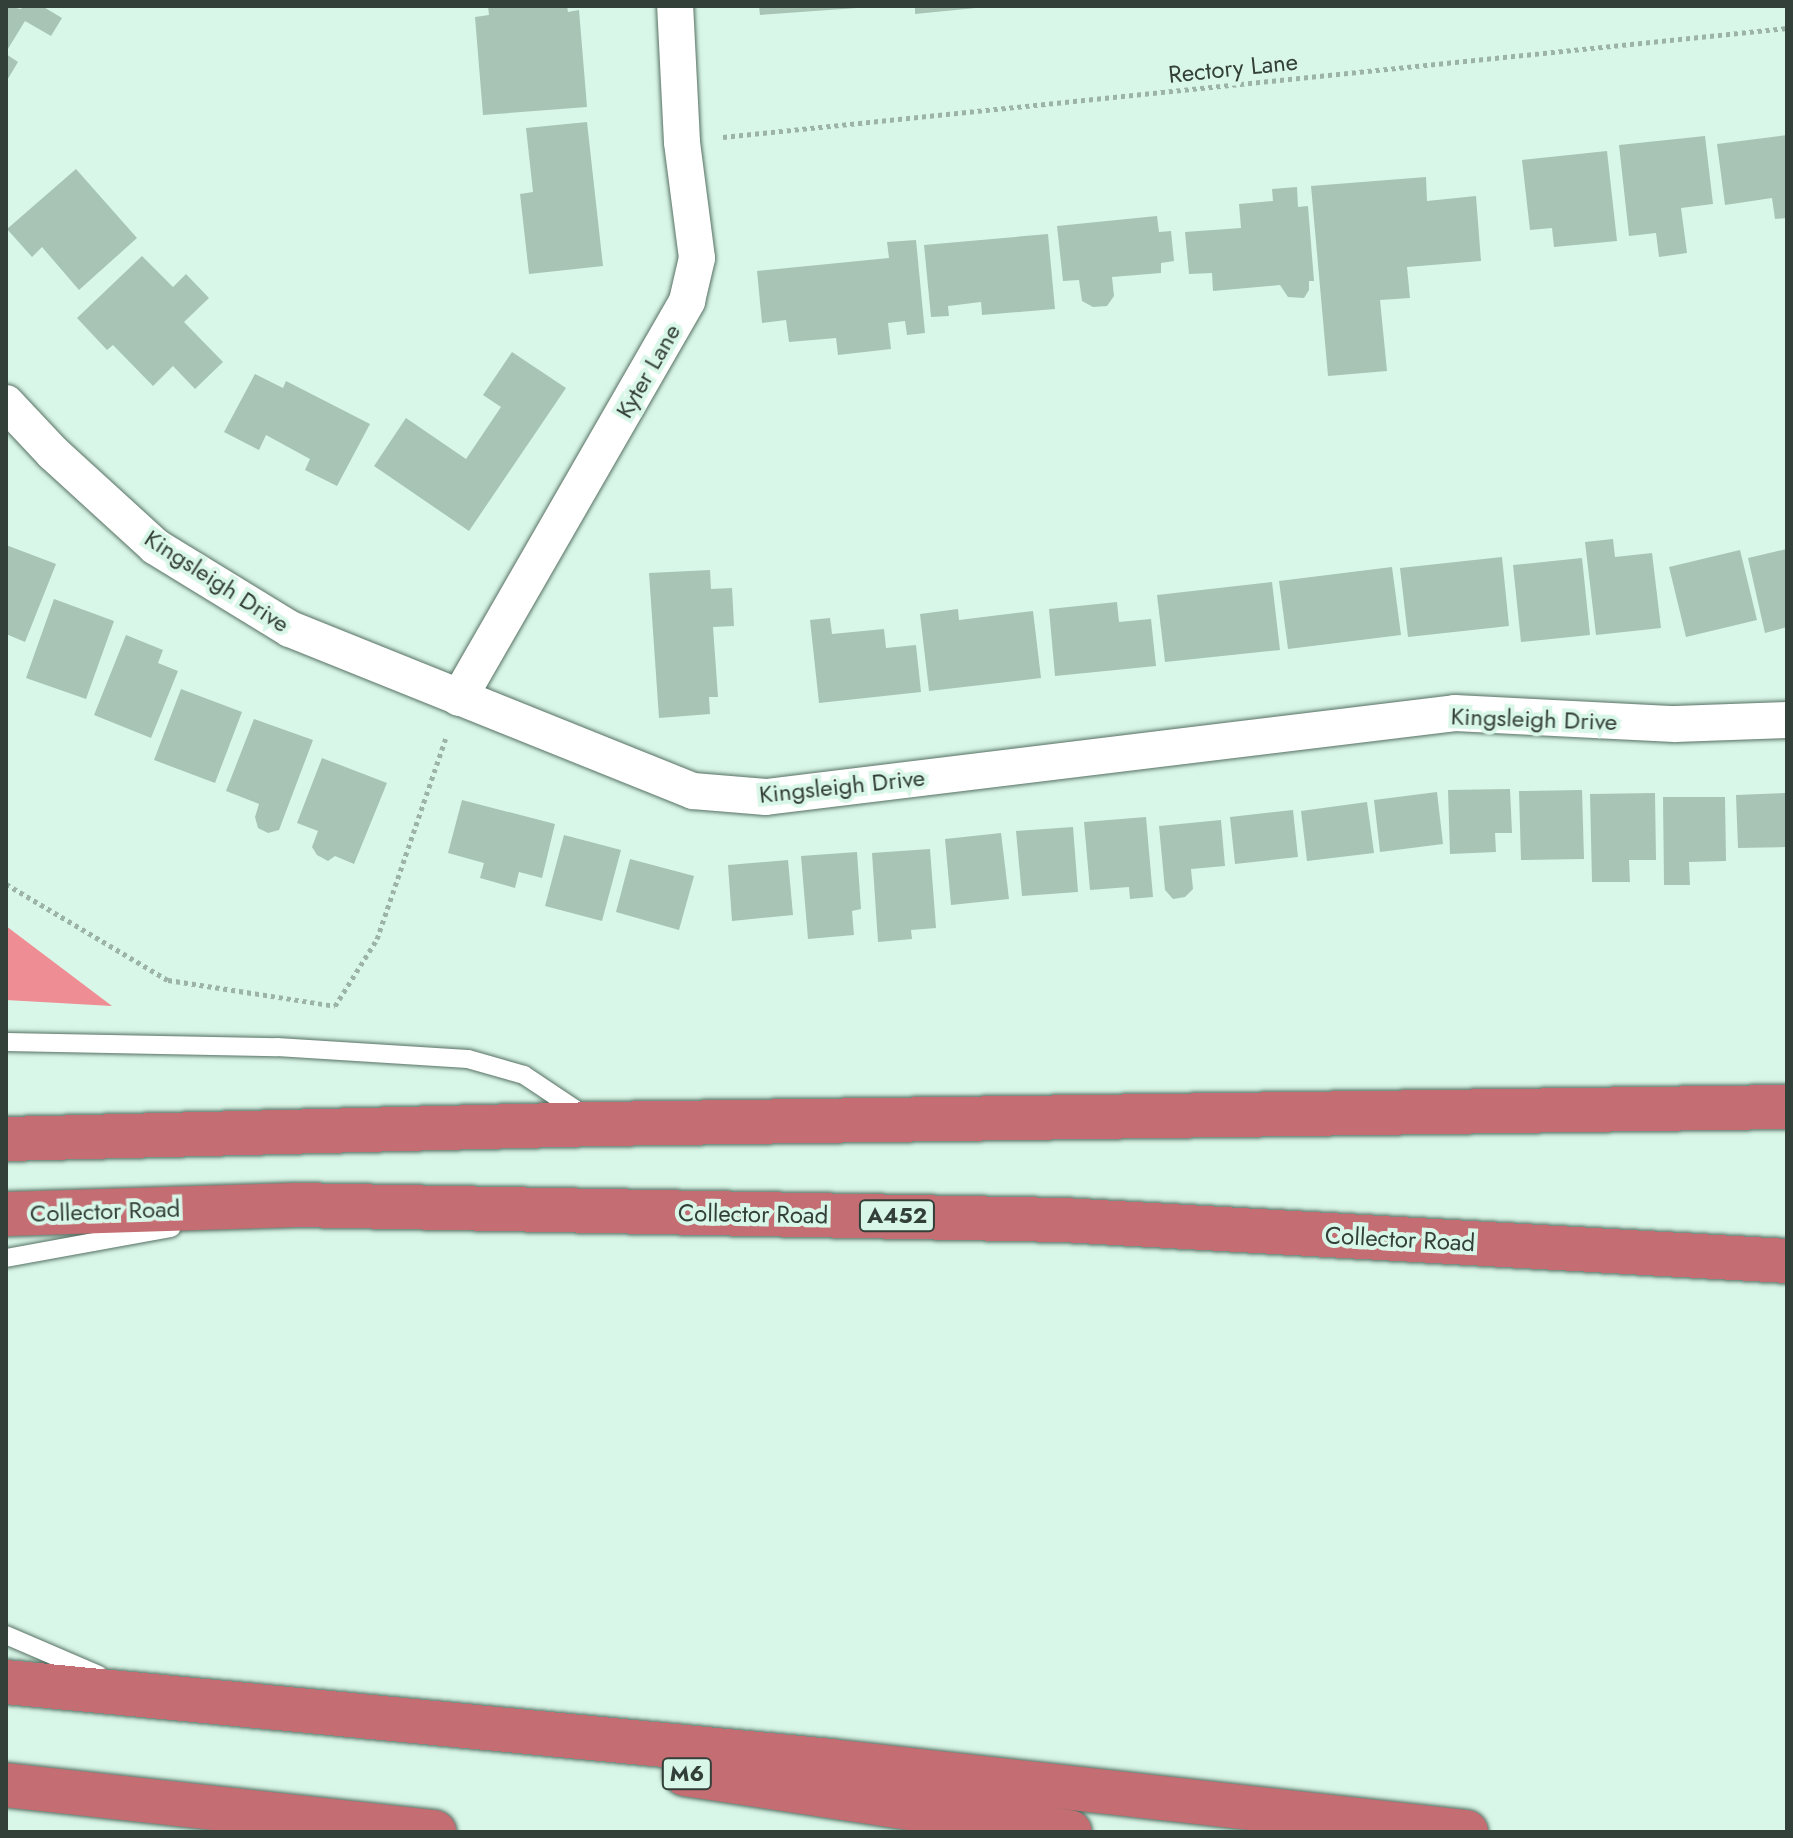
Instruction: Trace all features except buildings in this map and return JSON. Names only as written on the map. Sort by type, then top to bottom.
[{"type":"highway","points":[[6,1139],[598,1124],[1787,1107]]},
{"type":"highway","name":"Collector Road","points":[[6,1214],[295,1205],[1063,1220],[1787,1261]]},
{"type":"highway","name":"M6","points":[[6,1682],[304,1709],[774,1788],[1070,1832]]},
{"type":"highway","points":[[304,1709],[831,1761],[1466,1832]]},
{"type":"highway","points":[[6,1785],[434,1832]]},
{"type":"street","name":"Kyter Lane","points":[[459,698],[687,301],[697,258],[682,142],[675,6]]},
{"type":"street","name":"Kingsleigh Drive","points":[[6,403],[53,453],[156,547],[290,629],[693,791],[766,797],[1455,713],[1675,724],[1787,720]]},
{"type":"lane","points":[[6,1042],[277,1047],[468,1059],[524,1075],[598,1124]]},
{"type":"lane","points":[[6,1258],[295,1205]]},
{"type":"lane","points":[[6,1635],[142,1694]]},
{"type":"path","name":"Rectory Lane","points":[[682,142],[1787,28]]},
{"type":"path","points":[[6,884],[168,980],[335,1006],[377,939],[459,698]]},
{"type":"shaded area","points":[[6,926],[112,1006],[6,1000]]}]
